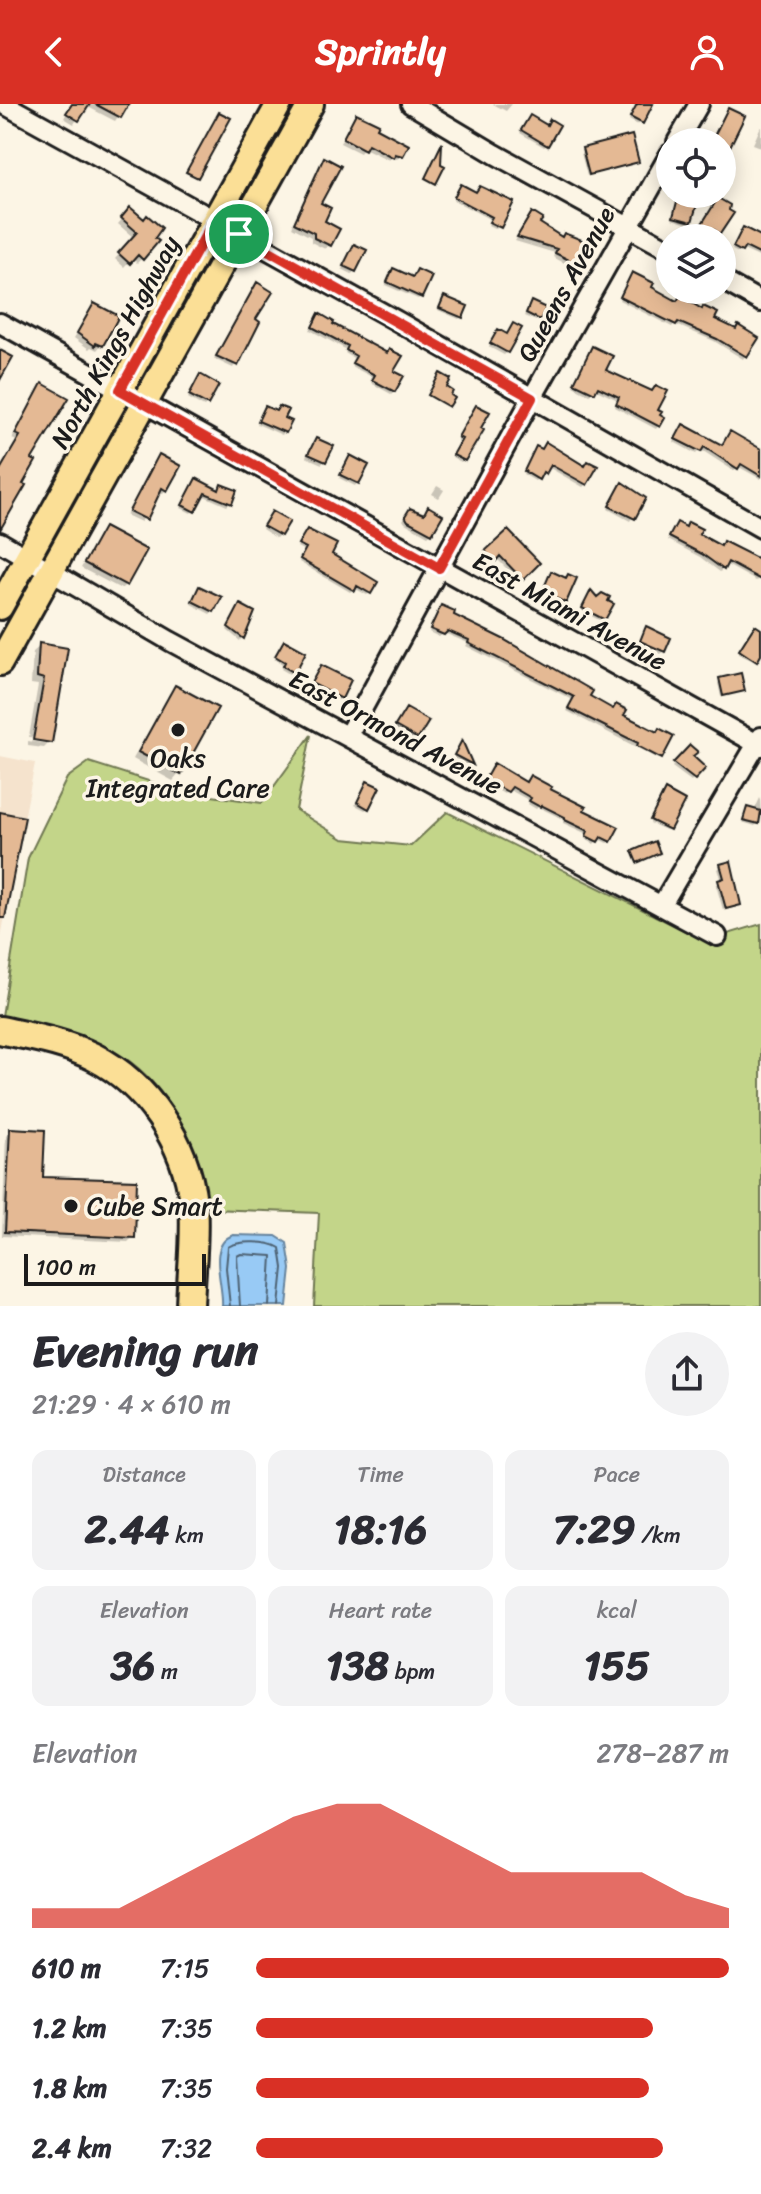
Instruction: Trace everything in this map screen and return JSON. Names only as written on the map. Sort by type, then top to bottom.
[{"type":"highway","points":[[0,1030],[48,1040],[96,1058],[133,1086],[158,1114],[177,1146],[190,1186],[193,1226],[190,1306]]},
{"type":"main road","name":"North Kings Highway","points":[[0,607],[279,104]]},
{"type":"main road","points":[[0,663],[311,104]]},
{"type":"street","points":[[4,104],[761,528]]},
{"type":"street","points":[[411,104],[656,242]]},
{"type":"street","points":[[685,128],[699,104]]},
{"type":"street","name":"Queens Avenue","points":[[348,735],[656,178]]},
{"type":"street","points":[[736,288],[761,302]]},
{"type":"street","name":"East Miami Avenue","points":[[0,323],[439,568],[760,742]]},
{"type":"street","name":"East Ormond Avenue","points":[[0,542],[170,641],[717,936]]},
{"type":"street","points":[[661,906],[760,742]]},
{"type":"shaded area","points":[[0,756],[35,763],[0,942]]},
{"type":"green space","points":[[311,735],[296,810],[343,839],[411,846],[447,812],[705,941],[761,924],[761,1306],[314,1306],[319,1213],[210,1209],[198,1163],[178,1119],[166,1099],[134,1064],[88,1039],[2,1016],[28,858],[67,778],[89,762],[183,792],[262,803]]},
{"type":"water","points":[[233,1235],[276,1236],[287,1243],[291,1269],[287,1306],[222,1306],[218,1256],[225,1240]]},
{"type":"building","points":[[72,104],[90,104],[79,121],[66,113]]},
{"type":"building","points":[[95,104],[129,104],[121,118]]},
{"type":"building","points":[[637,104],[653,104],[643,124],[630,117]]},
{"type":"building","points":[[728,108],[745,116],[736,134],[736,128],[718,128]]},
{"type":"building","points":[[219,112],[231,118],[198,178],[186,172]]},
{"type":"building","points":[[356,113],[379,124],[377,128],[409,145],[403,156],[395,154],[394,158],[368,144],[365,150],[343,138]]},
{"type":"building","points":[[530,115],[547,125],[550,119],[560,125],[548,146],[521,130]]},
{"type":"building","points":[[632,135],[639,162],[589,175],[582,148]]},
{"type":"building","points":[[442,143],[441,164],[445,166],[436,184],[425,178]]},
{"type":"building","points":[[324,157],[341,166],[321,203],[331,208],[325,221],[340,229],[331,246],[294,223]]},
{"type":"building","points":[[461,184],[476,192],[480,186],[514,202],[501,228],[489,222],[492,217],[454,197]]},
{"type":"building","points":[[130,207],[144,219],[147,215],[162,228],[155,238],[159,241],[143,260],[138,255],[130,264],[118,253],[137,232],[121,218]]},
{"type":"building","points":[[675,208],[696,208],[692,222],[673,217]]},
{"type":"building","points":[[712,208],[729,208],[734,213],[727,224],[702,224]]},
{"type":"building","points":[[532,212],[543,219],[540,223],[562,237],[564,233],[587,242],[575,263],[555,253],[557,249],[517,237]]},
{"type":"building","points":[[743,227],[761,236],[761,255],[745,247],[742,252],[736,249]]},
{"type":"building","points":[[354,244],[367,250],[356,272],[343,266]]},
{"type":"building","points":[[393,268],[413,277],[417,269],[432,276],[422,298],[387,282]]},
{"type":"building","points":[[632,272],[654,283],[656,304],[694,304],[702,309],[703,306],[718,313],[715,319],[736,329],[738,325],[759,338],[747,357],[717,339],[678,322],[676,325],[620,297]]},
{"type":"building","points":[[257,282],[273,292],[256,319],[260,322],[238,366],[216,356]]},
{"type":"building","points":[[444,296],[468,306],[463,318],[439,308]]},
{"type":"building","points":[[531,301],[546,308],[540,320],[526,313]]},
{"type":"building","points":[[94,303],[119,316],[103,346],[96,343],[95,346],[77,333]]},
{"type":"building","points":[[319,313],[387,353],[389,349],[403,356],[394,371],[404,376],[395,392],[372,380],[375,375],[352,363],[356,356],[346,350],[348,346],[312,327]]},
{"type":"building","points":[[513,323],[522,328],[508,353],[490,343],[498,329],[507,334]]},
{"type":"building","points":[[592,346],[613,356],[606,370],[652,391],[656,385],[668,391],[658,410],[665,418],[660,427],[616,404],[619,397],[598,387],[595,393],[574,383]]},
{"type":"building","points":[[0,350],[13,357],[0,380]]},
{"type":"building","points":[[440,373],[451,379],[447,387],[453,391],[451,395],[455,398],[449,407],[428,395]]},
{"type":"building","points":[[200,374],[219,385],[208,405],[189,395]]},
{"type":"building","points":[[42,383],[69,398],[32,459],[36,461],[23,484],[26,485],[0,530],[0,470],[20,436],[15,434]]},
{"type":"building","points":[[476,405],[490,412],[481,428],[484,430],[465,461],[453,455],[462,439],[458,437]]},
{"type":"building","points":[[265,406],[276,411],[279,406],[289,410],[285,418],[292,421],[286,433],[258,421]]},
{"type":"building","points":[[683,424],[722,445],[730,431],[761,449],[761,476],[741,464],[738,469],[704,447],[701,452],[675,439]]},
{"type":"building","points":[[316,438],[334,446],[326,462],[308,454]]},
{"type":"building","points":[[546,442],[585,466],[588,461],[598,466],[587,485],[551,465],[539,480],[524,471],[536,446],[542,449]]},
{"type":"building","points":[[159,454],[181,466],[167,491],[162,488],[147,520],[129,511]]},
{"type":"building","points":[[350,455],[369,465],[359,484],[340,475]]},
{"type":"building","points":[[196,478],[219,490],[221,484],[237,490],[232,504],[205,493],[195,512],[182,505]]},
{"type":"building","points":[[622,482],[646,498],[635,519],[609,506]]},
{"type":"building","points":[[428,506],[443,515],[432,534],[408,521],[405,516],[410,508],[424,514]]},
{"type":"building","points":[[272,511],[290,521],[281,536],[263,526]]},
{"type":"building","points":[[677,522],[686,527],[688,522],[702,529],[699,534],[721,546],[723,541],[761,560],[761,580],[728,562],[724,570],[702,554],[669,537]]},
{"type":"building","points":[[104,527],[147,550],[127,586],[84,563]]},
{"type":"building","points":[[307,529],[337,544],[332,554],[378,582],[371,594],[357,586],[355,591],[300,559],[306,548],[298,544]]},
{"type":"building","points":[[508,530],[540,563],[523,580],[500,556],[495,562],[485,551]]},
{"type":"building","points":[[551,571],[566,578],[568,574],[577,578],[566,603],[542,592]]},
{"type":"building","points":[[199,586],[222,597],[214,612],[192,601]]},
{"type":"building","points":[[591,590],[597,597],[602,593],[610,597],[608,601],[614,604],[605,620],[582,608]]},
{"type":"building","points":[[240,604],[255,612],[244,639],[228,627]]},
{"type":"building","points":[[441,605],[593,691],[590,696],[613,709],[616,704],[627,710],[624,715],[657,732],[659,728],[674,736],[662,759],[637,746],[638,743],[568,708],[574,697],[468,643],[469,640],[448,631],[444,635],[430,629]]},
{"type":"building","points":[[755,625],[761,629],[761,655],[757,662],[739,650]]},
{"type":"building","points":[[646,626],[671,638],[665,652],[640,641]]},
{"type":"building","points":[[284,640],[306,652],[295,673],[283,666],[285,662],[275,656]]},
{"type":"building","points":[[39,643],[68,648],[52,743],[33,740],[44,679],[37,677]]},
{"type":"building","points":[[321,665],[351,680],[342,699],[311,683]]},
{"type":"building","points":[[741,673],[745,691],[723,696],[719,678]]},
{"type":"building","name":"Oaks Integrated Care","points":[[175,685],[218,708],[181,775],[138,752]]},
{"type":"building","points":[[406,708],[429,721],[418,739],[395,726]]},
{"type":"building","points":[[462,740],[473,765],[454,755]]},
{"type":"building","points":[[690,745],[698,752],[693,756],[706,768],[695,780],[673,763]]},
{"type":"building","points":[[494,763],[526,782],[530,775],[586,807],[584,810],[619,827],[611,842],[601,837],[598,842],[586,836],[588,831],[529,801],[531,798],[512,787],[508,792],[485,779]]},
{"type":"building","points":[[367,781],[380,787],[369,809],[357,802]]},
{"type":"building","points":[[665,790],[685,801],[670,830],[650,820]]},
{"type":"building","points":[[747,807],[761,811],[759,824],[743,820]]},
{"type":"building","points":[[0,812],[25,817],[5,918],[0,918]]},
{"type":"building","points":[[655,841],[660,853],[637,863],[632,851]]},
{"type":"building","points":[[731,861],[741,905],[726,909],[718,880],[724,878],[720,864]]},
{"type":"building","name":"Cube Smart","points":[[10,1128],[45,1130],[43,1177],[137,1180],[135,1238],[5,1232]]},
{"type":"place","name":"Oaks Integrated Care","points":[[178,730]]},
{"type":"place","name":"Cube Smart","points":[[71,1206]]},
{"type":"route","points":[[214,220],[239,234],[532,398],[439,568],[120,390],[214,220]]}]
